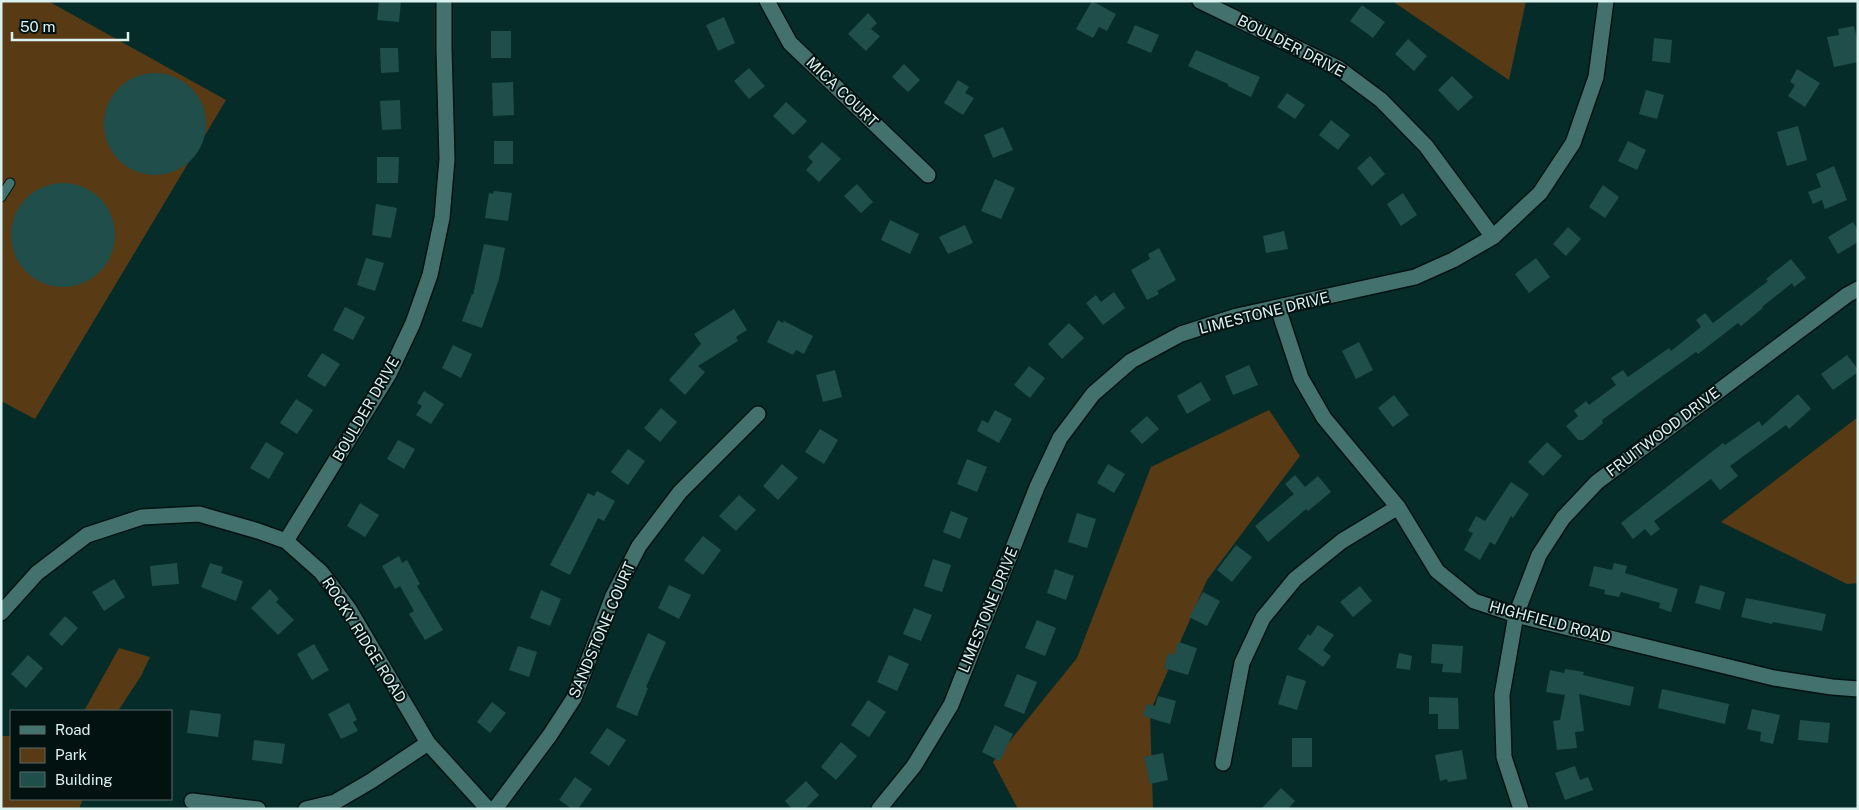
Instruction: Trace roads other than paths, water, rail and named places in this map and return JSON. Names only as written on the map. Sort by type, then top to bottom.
[{"type":"street","name":"BOULDER DRIVE","points":[[286,541],[389,374],[413,323],[430,275],[442,218],[447,158],[444,1]]},
{"type":"street","name":"MICA COURT","points":[[767,1],[790,43],[928,175]]},
{"type":"street","name":"BOULDER DRIVE","points":[[1200,1],[1338,68],[1381,100],[1426,146],[1493,237]]},
{"type":"street","name":"LIMESTONE DRIVE","points":[[879,809],[914,766],[951,705],[1037,487],[1060,438],[1093,394],[1131,361],[1181,334],[1237,316],[1415,277],[1453,260],[1493,237],[1540,193],[1573,143],[1596,77],[1606,1]]},
{"type":"street","name":"FRUITWOOD DRIVE","points":[[1521,809],[1504,757],[1502,695],[1516,616],[1539,555],[1563,518],[1596,482],[1847,295],[1858,289]]},
{"type":"street","name":"HIGHFIELD ROAD","points":[[1278,308],[1302,378],[1324,418],[1398,507],[1437,571],[1474,601],[1516,616],[1774,678],[1832,687],[1858,688]]},
{"type":"street","name":"SANDSTONE COURT","points":[[495,809],[550,735],[574,698],[613,596],[639,546],[680,492],[758,414]]},
{"type":"street","points":[[1223,763],[1242,663],[1263,618],[1295,580],[1342,541],[1398,507]]},
{"type":"street","name":"ROCKY RIDGE ROAD","points":[[1,613],[37,573],[87,535],[142,517],[199,514],[286,541],[321,572],[349,609],[428,742],[488,809]]},
{"type":"street","points":[[306,809],[335,802],[371,781],[428,742]]},
{"type":"street","points":[[192,801],[258,809]]},
{"type":"lane","points":[[1,197],[10,184]]}]
